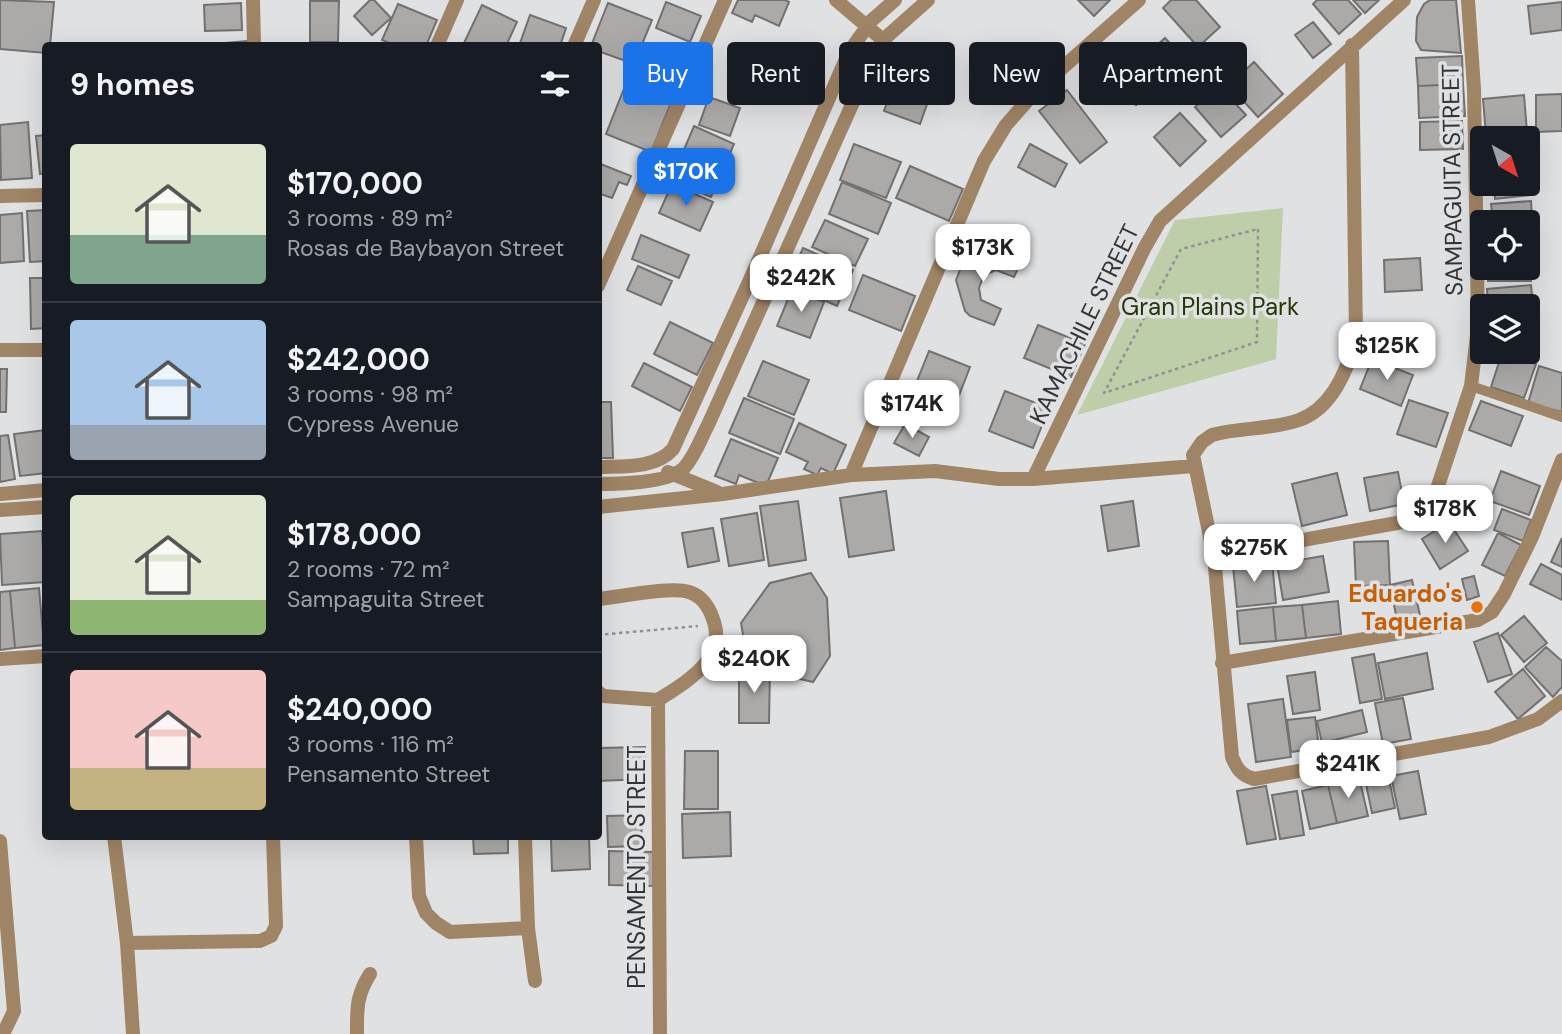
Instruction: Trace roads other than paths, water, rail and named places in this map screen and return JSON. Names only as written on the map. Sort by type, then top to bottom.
[{"type":"street","points":[[253,0],[254,42]]},
{"type":"street","points":[[439,42],[457,0]]},
{"type":"street","points":[[575,42],[594,0]]},
{"type":"street","points":[[602,276],[725,0]]},
{"type":"street","points":[[836,0],[883,40]]},
{"type":"street","points":[[602,467],[656,462],[666,457],[673,449],[753,274],[849,52],[867,26],[895,0]]},
{"type":"street","points":[[602,484],[629,483],[671,475],[683,469],[708,425],[873,57],[883,40],[928,0]]},
{"type":"street","points":[[851,475],[984,161],[1006,125],[1035,92],[1139,0]]},
{"type":"street","name":"KAMACHILE STREET","points":[[1033,479],[1160,221],[1404,0]]},
{"type":"street","name":"SAMPAGUITA STREET","points":[[1214,556],[1408,520],[1423,513],[1433,501],[1471,386],[1478,327],[1474,89],[1468,0]]},
{"type":"street","points":[[1352,46],[1356,337],[1345,374],[1327,401],[1314,413],[1298,421],[1212,435],[1193,455],[1214,556],[1232,757],[1237,769],[1254,779],[1489,737],[1538,719],[1562,701]]},
{"type":"street","points":[[0,196],[42,195]]},
{"type":"street","points":[[753,274],[772,281]]},
{"type":"street","points":[[0,350],[42,350]]},
{"type":"street","points":[[1222,663],[1478,621],[1492,612],[1504,594],[1532,537],[1562,460]]},
{"type":"street","points":[[656,462],[671,475],[723,494]]},
{"type":"street","points":[[602,507],[723,494],[851,475],[935,471],[985,478],[1033,479],[1194,466]]},
{"type":"street","points":[[0,494],[42,490]]},
{"type":"street","points":[[0,510],[42,507]]},
{"type":"street","points":[[602,599],[671,590],[687,591],[700,597],[715,624],[715,647],[710,658],[690,680],[658,700],[602,696]]},
{"type":"street","points":[[0,659],[42,656]]},
{"type":"street","name":"PENSAMENTO STREET","points":[[658,700],[660,1034]]},
{"type":"street","points":[[114,840],[127,943],[133,1034]]},
{"type":"street","points":[[127,943],[260,942],[271,936],[276,926],[273,840]]},
{"type":"street","points":[[416,840],[419,896],[426,914],[436,923],[450,932],[528,928]]},
{"type":"street","points":[[525,840],[528,928],[535,981]]},
{"type":"street","points":[[0,841],[14,1011],[5,1030],[0,1033]]},
{"type":"street","points":[[357,1034],[358,999],[370,974]]},
{"type":"lane","points":[[1471,386],[1562,417]]},
{"type":"place","name":"Eduardo's Taqueria","points":[[1477,607]]},
{"type":"park label","name":"Gran Plains Park","points":[[1210,306]]}]
